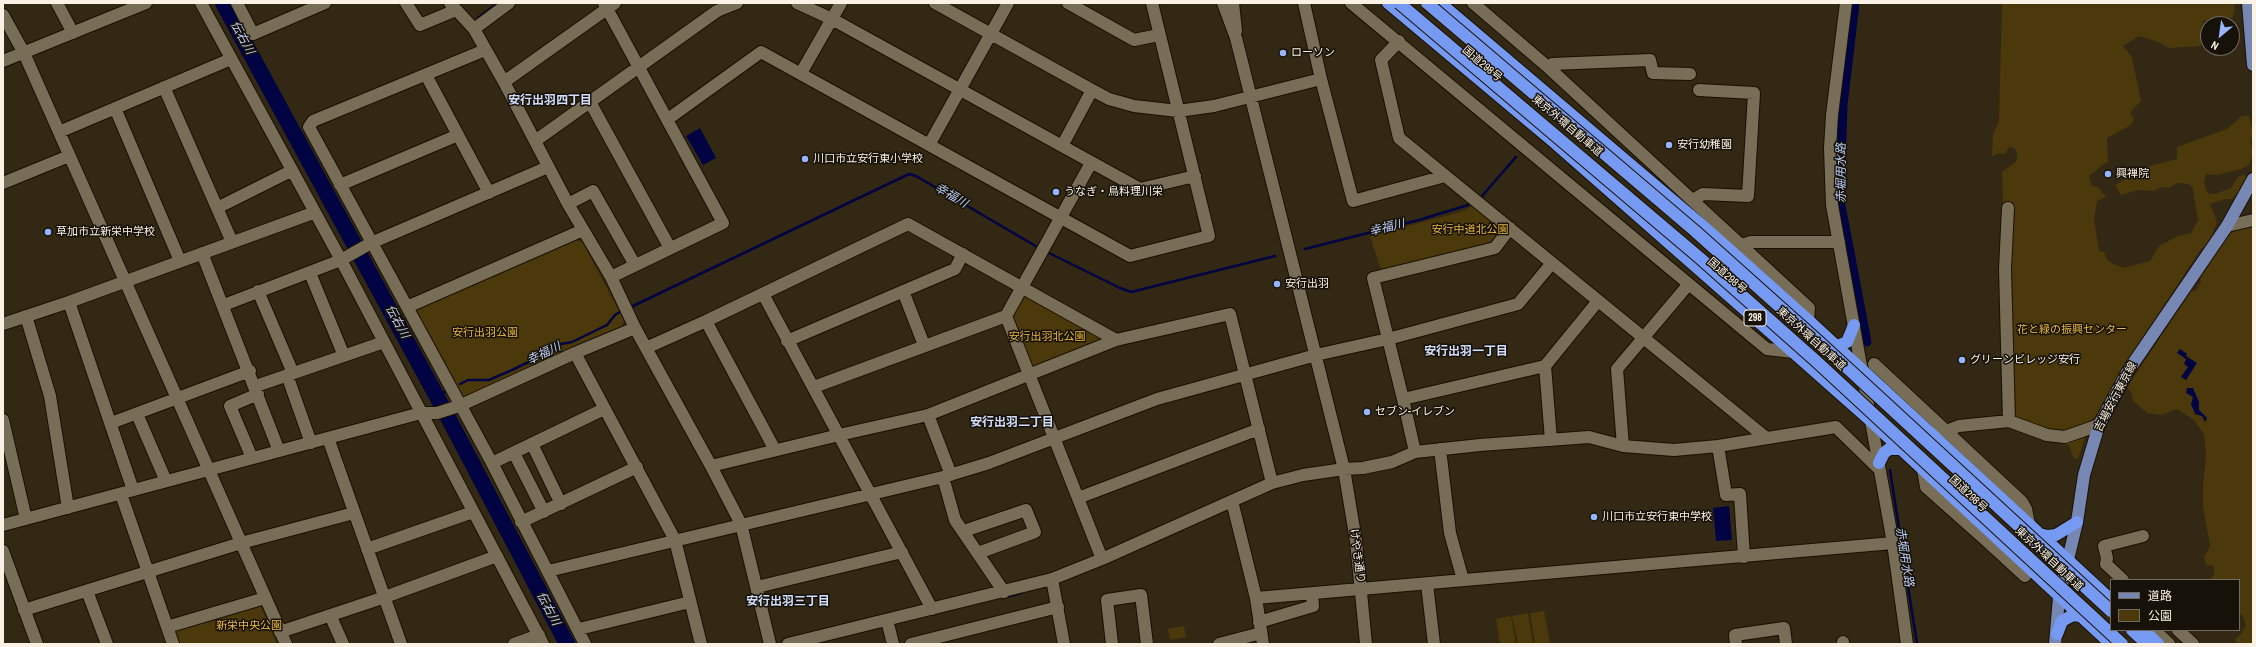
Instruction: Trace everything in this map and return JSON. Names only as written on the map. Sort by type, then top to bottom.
[{"type":"highway","points":[[1378,3],[1555,143]]},
{"type":"highway","name":"国道298号","points":[[1388,3],[1555,143],[1871,421],[2111,644]]},
{"type":"highway","name":"東京外環自動車道","points":[[1399,3],[1568,144],[1747,299],[2122,644]]},
{"type":"highway","name":"東京外環自動車道","points":[[1427,3],[1701,236],[1841,362],[2110,610]]},
{"type":"highway","name":"国道298号","points":[[1440,3],[1581,121],[1808,320],[2110,599]]},
{"type":"highway","points":[[1449,3],[1581,121]]},
{"type":"highway","points":[[1837,346],[1846,342],[1854,325]]},
{"type":"highway","points":[[1880,467],[1884,453],[1889,449],[1901,449]]},
{"type":"highway","points":[[2039,534],[2048,536],[2056,535],[2076,522]]},
{"type":"highway","points":[[2056,639],[2062,621],[2073,615],[2080,616]]},
{"type":"highway","points":[[2133,631],[2147,644]]},
{"type":"highway","points":[[2144,631],[2158,644]]},
{"type":"main road","points":[[2248,3],[2253,66]]},
{"type":"main road","name":"吉場安行東京線","points":[[2056,639],[2060,597],[2087,463],[2099,425],[2137,358],[2227,226],[2253,180]]},
{"type":"street","points":[[57,3],[73,33]]},
{"type":"street","points":[[3,61],[73,33],[122,8],[146,3]]},
{"type":"street","points":[[201,3],[313,213],[341,260],[541,640],[514,644]]},
{"type":"street","points":[[237,3],[253,34],[325,3]]},
{"type":"street","points":[[406,3],[420,25],[453,7],[474,29],[504,82],[568,204],[611,277],[635,328],[711,466],[741,524],[770,644]]},
{"type":"street","points":[[474,29],[508,3]]},
{"type":"street","points":[[535,141],[717,11],[738,3]]},
{"type":"street","points":[[797,3],[832,19],[1140,189],[1195,176]]},
{"type":"street","points":[[801,73],[841,3]]},
{"type":"street","points":[[936,3],[1109,99],[1134,106],[1178,111],[1251,97],[1321,78]]},
{"type":"street","points":[[929,145],[1008,3]]},
{"type":"street","points":[[1068,3],[1134,40],[1159,35]]},
{"type":"street","points":[[668,120],[761,52],[1130,256],[1210,236],[1152,3]]},
{"type":"street","points":[[1223,3],[1236,38]]},
{"type":"street","points":[[1233,3],[1236,38]]},
{"type":"street","points":[[1304,3],[1321,78],[1353,200],[1445,176]]},
{"type":"street","points":[[1351,3],[1399,41],[1688,285],[1767,349],[1793,352]]},
{"type":"street","points":[[1473,3],[1549,68],[1694,200],[1809,308],[1808,320]]},
{"type":"street","points":[[1846,3],[1835,83],[1830,148],[1832,205],[1880,467],[1893,544],[1907,644]]},
{"type":"street","points":[[504,82],[609,5],[638,66],[723,223],[611,277]]},
{"type":"street","points":[[4,20],[24,53],[286,644]]},
{"type":"street","name":"けやき通り","points":[[1236,38],[1344,469],[1362,590],[1366,644]]},
{"type":"street","points":[[1399,41],[1381,60],[1399,138],[1765,437]]},
{"type":"street","points":[[485,50],[426,76],[313,121],[309,127],[459,406],[492,463],[579,629],[585,644]]},
{"type":"street","points":[[59,132],[231,59]]},
{"type":"street","points":[[1549,68],[1552,64],[1650,60],[1653,73],[1690,74]]},
{"type":"street","points":[[426,76],[489,193]]},
{"type":"street","points":[[164,87],[232,242]]},
{"type":"street","points":[[1062,146],[1092,90]]},
{"type":"street","points":[[1694,200],[1703,194],[1748,196],[1754,93],[1699,90]]},
{"type":"street","points":[[590,102],[670,248]]},
{"type":"street","points":[[115,108],[180,261]]},
{"type":"street","points":[[340,185],[458,135]]},
{"type":"street","points":[[3,183],[69,156]]},
{"type":"street","points":[[814,387],[924,345],[1006,316],[1091,163]]},
{"type":"street","points":[[224,305],[341,260],[371,243],[548,167]]},
{"type":"street","points":[[217,208],[291,171]]},
{"type":"street","points":[[568,204],[593,191],[635,265]]},
{"type":"street","points":[[2008,208],[2005,269],[2009,422]]},
{"type":"street","points":[[3,324],[69,302],[313,213]]},
{"type":"street","points":[[2227,226],[2253,220]]},
{"type":"street","points":[[646,348],[706,321],[908,224],[1022,286],[1116,340]]},
{"type":"street","points":[[1415,452],[1373,278],[1495,248],[1510,228]]},
{"type":"street","points":[[407,307],[583,230]]},
{"type":"street","points":[[1742,246],[1752,242],[1839,242]]},
{"type":"street","points":[[202,253],[224,305],[279,451]]},
{"type":"street","points":[[788,341],[955,268],[962,254]]},
{"type":"street","points":[[548,571],[947,476],[1054,439],[1157,399],[1316,355],[1388,339],[1518,304],[1552,263]]},
{"type":"street","points":[[310,273],[344,356]]},
{"type":"street","points":[[1623,446],[1617,369],[1688,285]]},
{"type":"street","points":[[258,291],[290,374],[311,443]]},
{"type":"street","points":[[902,291],[924,345]]},
{"type":"street","points":[[763,294],[932,609]]},
{"type":"street","points":[[1402,399],[1545,366],[1598,301]]},
{"type":"street","points":[[69,302],[111,423],[147,572],[173,644]]},
{"type":"street","points":[[711,466],[928,415],[1030,376],[1116,340],[1230,314],[1272,483]]},
{"type":"street","points":[[26,316],[50,396],[68,508]]},
{"type":"street","points":[[1006,316],[1102,560]]},
{"type":"street","points":[[706,321],[775,450]]},
{"type":"street","points":[[3,525],[421,413],[437,414],[459,406],[575,353],[635,328]]},
{"type":"street","points":[[252,458],[230,406],[257,390],[290,374],[384,342]]},
{"type":"street","points":[[575,353],[676,540],[701,644]]},
{"type":"street","points":[[1874,364],[2022,502],[2026,509],[2029,524]]},
{"type":"street","points":[[1545,366],[1551,440]]},
{"type":"street","points":[[111,423],[250,372]]},
{"type":"street","points":[[492,463],[604,409]]},
{"type":"street","points":[[137,414],[166,481]]},
{"type":"street","points":[[928,415],[947,476],[955,520],[964,531],[1004,592]]},
{"type":"street","points":[[3,420],[6,449],[26,519]]},
{"type":"street","points":[[1922,425],[1946,431],[1959,426],[2009,422],[2056,437],[2073,435],[2099,425]]},
{"type":"street","points":[[788,644],[1052,579],[1102,560],[1272,483],[1303,475],[1344,469],[1363,468],[1392,462],[1415,452],[1589,437],[1623,446],[1674,450],[1718,446],[1836,426],[1880,467]]},
{"type":"street","points":[[1078,498],[1259,429]]},
{"type":"street","points":[[328,438],[401,644]]},
{"type":"street","points":[[532,444],[561,504]]},
{"type":"street","points":[[1718,446],[1726,495],[1740,494],[1744,557]]},
{"type":"street","points":[[1440,449],[1450,533],[1463,580]]},
{"type":"street","points":[[514,453],[544,512]]},
{"type":"street","points":[[522,522],[636,467]]},
{"type":"street","points":[[1923,470],[1926,487],[2025,576]]},
{"type":"street","points":[[1232,500],[1256,598],[1261,633]]},
{"type":"street","points":[[964,531],[1026,510],[1035,532],[978,553]]},
{"type":"street","points":[[367,550],[473,512]]},
{"type":"street","points":[[24,610],[241,543],[354,513]]},
{"type":"street","points":[[2122,579],[2106,564],[2107,558],[2104,546],[2143,536]]},
{"type":"street","points":[[1988,542],[2001,542]]},
{"type":"street","points":[[1256,598],[1893,544]]},
{"type":"street","points":[[3,551],[36,644]]},
{"type":"street","points":[[757,587],[902,552]]},
{"type":"street","points":[[280,632],[385,597],[497,556]]},
{"type":"street","points":[[1052,579],[1064,644]]},
{"type":"street","points":[[1427,584],[1434,644]]},
{"type":"street","points":[[87,591],[106,644]]},
{"type":"street","points":[[1219,644],[1261,633],[1312,606],[1312,594]]},
{"type":"street","points":[[1112,644],[1107,600],[1141,595],[1148,644]]},
{"type":"street","points":[[167,627],[265,598]]},
{"type":"street","points":[[579,629],[690,602]]},
{"type":"street","points":[[912,644],[1058,608]]},
{"type":"street","points":[[330,615],[342,644]]},
{"type":"street","points":[[887,620],[893,644]]},
{"type":"street","points":[[1736,644],[1735,635],[1784,628],[1786,644]]},
{"type":"street","points":[[2155,631],[2170,644]]},
{"type":"street","points":[[2179,631],[2193,644]]},
{"type":"green space","points":[[2002,3],[2234,4],[2235,10],[2233,16],[2200,16],[2200,46],[2169,48],[2156,41],[2139,36],[2123,46],[2132,57],[2141,101],[2130,112],[2134,119],[2131,125],[2107,138],[2108,161],[2089,176],[2092,186],[2098,187],[2106,197],[2097,201],[2094,219],[2099,251],[2104,252],[2108,261],[2123,268],[2150,261],[2159,246],[2178,236],[2191,233],[2198,220],[2193,189],[2189,184],[2177,183],[2169,188],[2161,187],[2154,191],[2139,190],[2121,195],[2115,185],[2124,180],[2128,172],[2177,159],[2177,147],[2227,129],[2242,116],[2249,116],[2253,134],[2250,141],[2253,152],[2249,165],[2241,169],[2217,175],[2206,174],[2204,182],[2207,193],[2215,194],[2231,188],[2239,176],[2245,175],[2248,180],[2232,199],[2225,199],[2210,204],[2217,222],[2208,246],[2201,249],[2129,359],[2095,417],[2091,420],[2078,458],[2074,459],[2069,445],[2061,444],[2011,417],[2002,172],[2017,161],[2017,155],[2016,150],[2010,146],[2005,154],[1999,153],[1992,157],[1993,135],[1999,121]]},
{"type":"green space","name":"安行中道北公園","points":[[1474,205],[1501,227],[1502,233],[1496,242],[1382,273],[1370,236],[1464,211]]},
{"type":"green space","name":"花と緑の振興センター","points":[[2253,225],[2253,644],[2236,644],[2235,639],[2242,633],[2246,625],[2243,616],[2240,614],[2240,579],[2210,579],[2214,575],[2214,566],[2206,565],[2204,557],[2210,546],[2203,506],[2206,455],[2204,434],[2194,420],[2177,409],[2161,415],[2147,413],[2133,401],[2132,394],[2127,387],[2192,290],[2195,292],[2201,282],[2200,278],[2229,233]]},
{"type":"green space","name":"安行出羽公園","points":[[575,239],[583,243],[624,320],[622,326],[466,399],[458,396],[414,313],[418,307]]},
{"type":"green space","name":"安行出羽北公園","points":[[1028,295],[1102,337],[1102,344],[1037,369],[1030,367],[1012,320],[1014,311],[1021,297]]},
{"type":"green space","name":"新栄中央公園","points":[[257,605],[261,607],[277,644],[178,644],[174,633],[176,629]]},
{"type":"green space","points":[[1544,611],[1550,643],[1535,644],[1530,613]]},
{"type":"green space","points":[[1528,613],[1533,644],[1518,644],[1512,616]]},
{"type":"green space","points":[[1511,616],[1516,644],[1500,644],[1496,619]]},
{"type":"green space","points":[[1184,626],[1186,637],[1170,640],[1168,629]]},
{"type":"shaded area","points":[[700,128],[716,158],[703,165],[686,136]]},
{"type":"shaded area","points":[[2180,349],[2187,354],[2186,356],[2197,363],[2186,380],[2181,377],[2188,367],[2184,364],[2186,359],[2177,353]]},
{"type":"shaded area","points":[[2187,388],[2193,388],[2199,402],[2199,410],[2207,418],[2205,422],[2202,416],[2195,414],[2191,404],[2193,397],[2186,393]]},
{"type":"shaded area","points":[[1729,506],[1732,540],[1716,541],[1713,508]]},
{"type":"waterway","name":"伝右川","points":[[223,3],[442,406],[567,644]]},
{"type":"waterway","points":[[478,18],[498,3]]},
{"type":"waterway","name":"赤堀用水路","points":[[1855,3],[1843,105],[1840,200],[1867,342]]},
{"type":"waterway","name":"幸福川","points":[[1482,196],[1516,157]]},
{"type":"waterway","name":"幸福川","points":[[633,306],[909,174],[916,176],[1039,248]]},
{"type":"waterway","name":"幸福川","points":[[1305,249],[1419,220],[1468,205]]},
{"type":"waterway","name":"幸福川","points":[[1045,251],[1131,292],[1275,256]]},
{"type":"waterway","name":"幸福川","points":[[460,384],[468,380],[489,380],[512,370],[554,350],[561,344],[572,342],[607,325],[615,315],[623,310]]},
{"type":"waterway","name":"幸福川","points":[[435,395],[445,392]]},
{"type":"waterway","name":"赤堀用水路","points":[[1890,470],[1917,644]]},
{"type":"waterway","points":[[1006,597],[1021,593]]},
{"type":"place","name":"ローソン","points":[[1283,53]]},
{"type":"place","name":"安行幼稚園","points":[[1669,145]]},
{"type":"place","name":"川口市立安行東小学校","points":[[805,159]]},
{"type":"place","name":"興禅院","points":[[2108,174]]},
{"type":"place","name":"うなぎ・鳥料理川栄","points":[[1056,192]]},
{"type":"place","name":"草加市立新栄中学校","points":[[48,232]]},
{"type":"place","name":"安行出羽","points":[[1277,284]]},
{"type":"place","name":"グリーンビレッジ安行","points":[[1962,360]]},
{"type":"place","name":"セブン-イレブン","points":[[1367,412]]},
{"type":"place","name":"川口市立安行東中学校","points":[[1594,517]]},
{"type":"district","name":"安行出羽四丁目","points":[[550,101]]},
{"type":"district","name":"安行出羽一丁目","points":[[1466,352]]},
{"type":"district","name":"安行出羽二丁目","points":[[1012,423]]},
{"type":"district","name":"安行出羽三丁目","points":[[788,602]]}]
